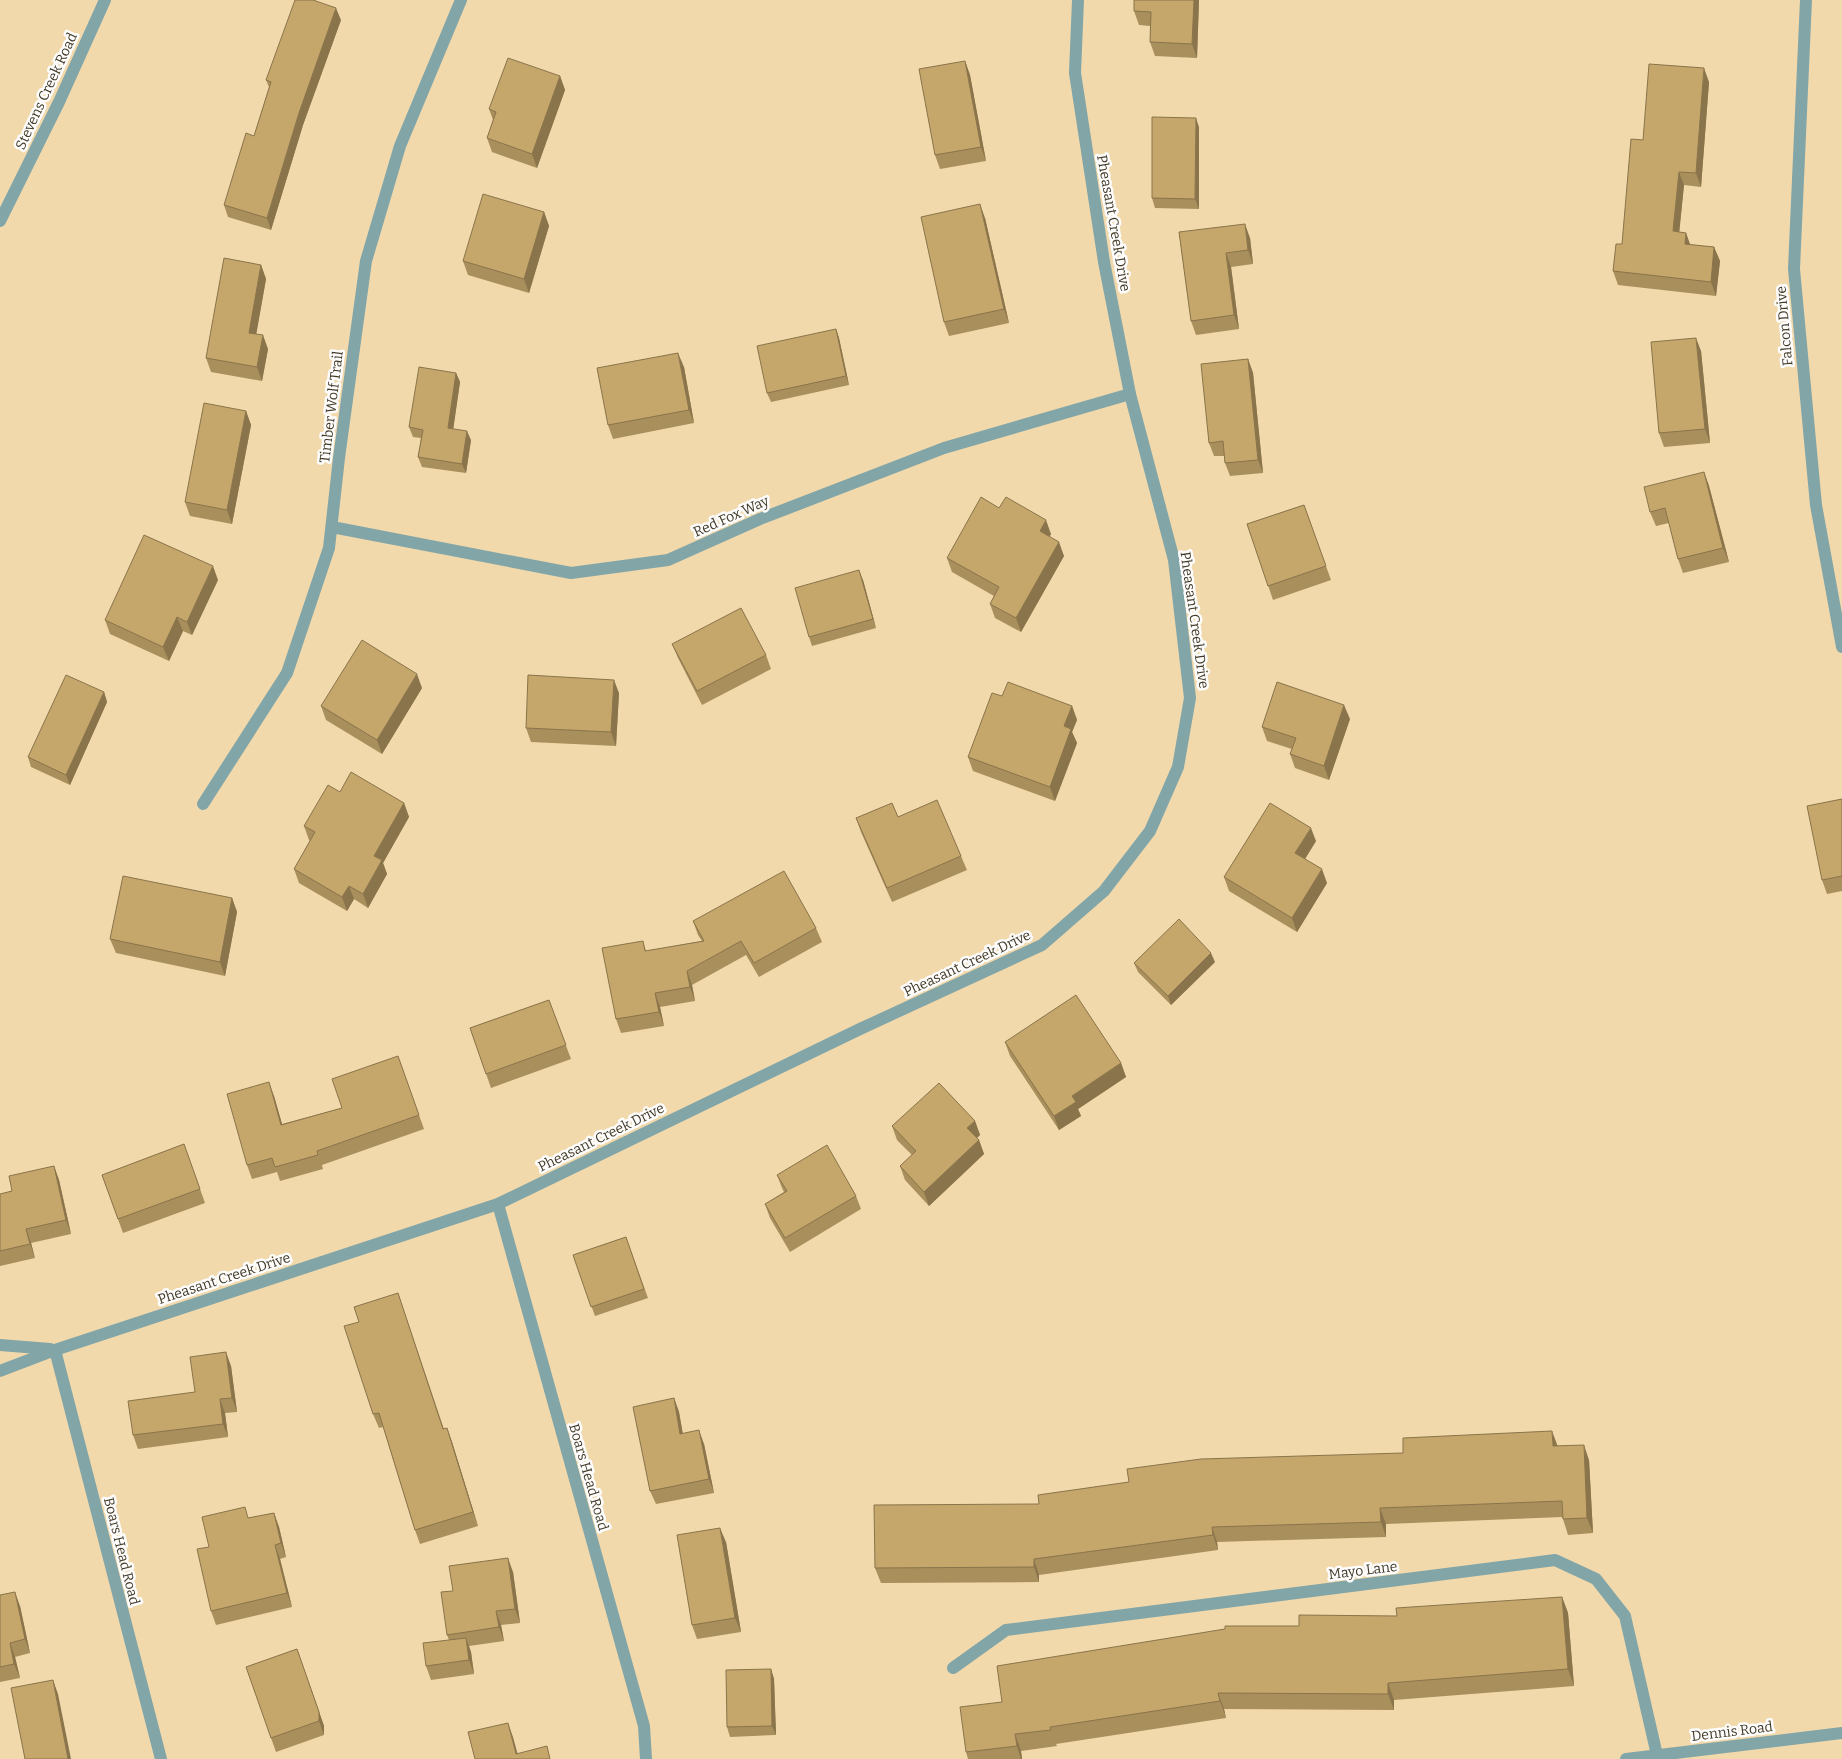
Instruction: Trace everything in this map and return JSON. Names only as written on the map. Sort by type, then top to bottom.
[{"type":"street","name":"Stevens Creek Road","points":[[0,221],[59,102],[105,0]]},
{"type":"street","name":"Timber Wolf Trail","points":[[203,804],[287,673],[330,548],[366,261],[400,146],[461,0]]},
{"type":"street","name":"Pheasant Creek Drive","points":[[0,1371],[55,1350],[498,1204],[860,1029],[1042,945],[1104,891],[1150,831],[1178,767],[1190,698],[1174,560],[1130,394],[1104,262],[1074,73],[1078,0]]},
{"type":"street","name":"Falcon Drive","points":[[1806,0],[1794,269],[1816,505],[1842,647]]},
{"type":"street","name":"Red Fox Way","points":[[332,527],[571,573],[668,560],[760,519],[944,448],[1130,394]]},
{"type":"street","name":"Boars Head Road","points":[[498,1204],[644,1726],[646,1759]]},
{"type":"street","name":"Pheasant Creek Drive","points":[[0,1345],[55,1350]]},
{"type":"street","name":"Boars Head Road","points":[[55,1350],[161,1759]]},
{"type":"street","name":"Mayo Lane","points":[[953,1668],[1006,1630],[1555,1560],[1596,1578],[1625,1616],[1657,1755]]},
{"type":"street","name":"Dennis Road","points":[[1626,1759],[1842,1733]]},
{"type":"building","points":[[295,0],[313,0],[336,8],[299,113],[267,218],[224,205],[246,133],[254,136],[271,82],[266,80]]},
{"type":"building","points":[[1134,0],[1194,0],[1192,44],[1150,42],[1151,12],[1134,11]]},
{"type":"building","points":[[508,58],[560,76],[532,154],[487,138],[496,112],[489,109]]},
{"type":"building","points":[[965,61],[981,147],[935,155],[919,69]]},
{"type":"building","points":[[1649,64],[1704,68],[1696,173],[1679,172],[1673,231],[1686,233],[1685,244],[1714,247],[1711,282],[1613,271],[1616,244],[1622,244],[1631,139],[1643,140]]},
{"type":"building","points":[[1152,117],[1196,118],[1195,199],[1152,198]]},
{"type":"building","points":[[483,194],[544,212],[524,279],[463,261]]},
{"type":"building","points":[[980,204],[1004,309],[944,322],[921,217]]},
{"type":"building","points":[[1245,224],[1248,250],[1226,253],[1234,315],[1191,321],[1179,232]]},
{"type":"building","points":[[224,258],[261,265],[249,333],[263,335],[257,367],[206,358]]},
{"type":"building","points":[[836,329],[846,376],[767,393],[757,346]]},
{"type":"building","points":[[1696,338],[1705,429],[1659,433],[1651,342]]},
{"type":"building","points":[[678,353],[689,410],[608,425],[597,368]]},
{"type":"building","points":[[1248,359],[1258,460],[1225,463],[1223,441],[1209,443],[1201,364]]},
{"type":"building","points":[[419,367],[456,373],[448,428],[467,431],[462,464],[418,457],[423,430],[409,427]]},
{"type":"building","points":[[204,403],[246,411],[227,510],[185,502]]},
{"type":"building","points":[[1704,472],[1723,548],[1678,559],[1665,508],[1650,512],[1644,487]]},
{"type":"building","points":[[981,497],[999,508],[1006,497],[1046,520],[1040,531],[1059,542],[1016,618],[990,604],[999,587],[947,558]]},
{"type":"building","points":[[1304,505],[1326,566],[1268,586],[1247,524]]},
{"type":"building","points":[[144,535],[213,566],[187,622],[177,617],[163,647],[105,620]]},
{"type":"building","points":[[859,570],[873,619],[809,637],[795,588]]},
{"type":"building","points":[[741,608],[766,655],[697,691],[672,644]]},
{"type":"building","points":[[362,640],[417,674],[377,740],[321,706]]},
{"type":"building","points":[[66,675],[104,692],[66,775],[28,757]]},
{"type":"building","points":[[528,675],[614,680],[611,732],[526,728]]},
{"type":"building","points":[[1008,682],[1072,706],[1064,726],[1071,729],[1050,787],[968,757],[992,693],[1002,696]]},
{"type":"building","points":[[1277,682],[1344,705],[1324,766],[1290,754],[1296,738],[1262,727]]},
{"type":"building","points":[[351,772],[404,803],[374,856],[382,860],[363,894],[349,886],[342,897],[294,869],[315,832],[304,826],[328,785],[340,792]]},
{"type":"building","points":[[1842,799],[1842,876],[1822,880],[1807,806]]},
{"type":"building","points":[[937,800],[961,856],[887,888],[856,818],[892,803],[898,817]]},
{"type":"building","points":[[1270,803],[1311,828],[1295,853],[1322,869],[1292,918],[1224,877]]},
{"type":"building","points":[[784,871],[816,928],[754,963],[741,941],[687,971],[690,987],[655,993],[659,1012],[616,1019],[602,948],[643,941],[645,951],[704,941],[693,921]]},
{"type":"building","points":[[123,876],[232,898],[220,962],[110,939]]},
{"type":"building","points":[[1179,919],[1211,953],[1168,996],[1134,963]]},
{"type":"building","points":[[1076,995],[1121,1063],[1072,1096],[1076,1102],[1054,1116],[1005,1042]]},
{"type":"building","points":[[549,1000],[566,1045],[486,1074],[470,1028]]},
{"type":"building","points":[[398,1056],[419,1115],[317,1151],[318,1155],[275,1167],[272,1158],[247,1165],[227,1094],[269,1082],[281,1125],[342,1108],[332,1079]]},
{"type":"building","points":[[939,1083],[975,1121],[967,1128],[979,1140],[924,1192],[900,1166],[916,1151],[892,1126]]},
{"type":"building","points":[[184,1144],[200,1189],[118,1219],[102,1175]]},
{"type":"building","points":[[827,1145],[856,1196],[785,1238],[765,1204],[787,1191],[777,1175]]},
{"type":"building","points":[[54,1166],[66,1220],[26,1229],[30,1244],[0,1251],[0,1194],[12,1191],[9,1176]]},
{"type":"building","points":[[626,1237],[644,1289],[591,1307],[573,1255]]},
{"type":"building","points":[[398,1293],[443,1429],[447,1428],[473,1512],[415,1530],[379,1413],[373,1414],[344,1326],[359,1322],[354,1307]]},
{"type":"building","points":[[226,1352],[232,1398],[220,1399],[223,1424],[133,1435],[128,1401],[195,1392],[190,1357]]},
{"type":"building","points":[[674,1398],[680,1434],[699,1430],[709,1479],[650,1491],[633,1407]]},
{"type":"building","points":[[1552,1431],[1553,1446],[1584,1445],[1587,1518],[1563,1519],[1562,1501],[1380,1508],[1381,1522],[1212,1527],[1213,1535],[1034,1559],[1034,1567],[875,1568],[874,1505],[1039,1504],[1038,1495],[1129,1482],[1127,1469],[1201,1459],[1403,1453],[1403,1438]]},
{"type":"building","points":[[245,1507],[248,1518],[274,1513],[281,1543],[275,1545],[287,1593],[211,1611],[197,1549],[209,1547],[202,1517]]},
{"type":"building","points":[[720,1528],[735,1618],[692,1625],[677,1535]]},
{"type":"building","points":[[508,1558],[515,1609],[496,1611],[499,1627],[447,1635],[441,1592],[453,1591],[449,1566]]},
{"type":"building","points":[[15,1592],[25,1639],[10,1643],[14,1664],[0,1667],[0,1595]]},
{"type":"building","points":[[1562,1597],[1568,1669],[1388,1683],[1388,1694],[1218,1693],[1220,1701],[1050,1727],[1051,1730],[1015,1734],[1017,1746],[966,1752],[960,1707],[1002,1702],[997,1666],[1225,1629],[1225,1626],[1299,1626],[1299,1615],[1397,1616],[1396,1608]]},
{"type":"building","points":[[466,1638],[469,1660],[426,1666],[423,1643]]},
{"type":"building","points":[[297,1649],[319,1712],[319,1721],[271,1738],[246,1667]]},
{"type":"building","points":[[771,1669],[772,1726],[727,1727],[726,1670]]},
{"type":"building","points":[[53,1680],[68,1759],[25,1759],[11,1688]]},
{"type":"building","points":[[508,1723],[516,1754],[547,1746],[550,1759],[475,1759],[468,1732]]}]
